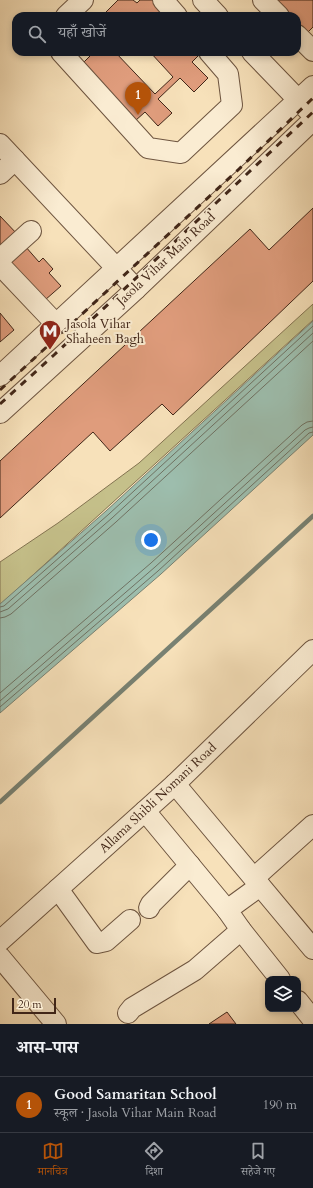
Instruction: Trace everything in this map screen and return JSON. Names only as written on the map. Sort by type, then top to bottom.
[{"type":"street","points":[[70,12],[83,0]]},
{"type":"street","points":[[163,0],[174,12]]},
{"type":"street","points":[[203,0],[214,12]]},
{"type":"street","points":[[263,0],[275,12]]},
{"type":"street","points":[[65,56],[148,148],[181,153],[232,105],[228,74],[212,56]]},
{"type":"street","points":[[256,56],[313,115]]},
{"type":"street","name":"Jasola Vihar Main Road","points":[[3,373],[313,86]]},
{"type":"street","name":"Jasola Vihar Main Road","points":[[0,413],[136,288],[313,120]]},
{"type":"street","points":[[0,144],[136,288]]},
{"type":"street","points":[[0,174],[15,160]]},
{"type":"street","points":[[0,259],[31,231]]},
{"type":"street","points":[[0,265],[56,324]]},
{"type":"street","points":[[3,373],[25,390]]},
{"type":"street","name":"Allama Shibli Nomani Road","points":[[0,941],[175,784],[313,650]]},
{"type":"street","points":[[175,784],[313,949]]},
{"type":"street","points":[[145,811],[227,910],[240,930],[278,976]]},
{"type":"street","points":[[227,910],[257,882],[313,824]]},
{"type":"street","points":[[149,908],[151,904],[190,865]]},
{"type":"street","points":[[58,889],[97,943],[106,941],[130,920]]},
{"type":"street","points":[[128,1013],[132,1008],[195,970],[240,930]]},
{"type":"street","points":[[0,957],[56,1024]]},
{"type":"street","points":[[301,1006],[310,1020]]},
{"type":"shaded area","points":[[313,304],[313,320],[0,605],[0,562],[58,523],[139,463]]},
{"type":"water","points":[[313,321],[313,435],[161,574],[0,713],[0,604],[106,511]]},
{"type":"building","points":[[118,0],[133,0],[137,3],[140,0],[153,0],[164,12],[106,12]]},
{"type":"building","points":[[270,0],[313,0],[313,27],[305,35],[301,30],[301,12],[282,12]]},
{"type":"building","points":[[90,56],[119,56],[155,94],[173,77],[154,56],[198,56],[192,62],[208,78],[194,92],[180,78],[158,99],[172,113],[158,126],[145,112],[135,121],[81,65]]},
{"type":"building","points":[[313,208],[313,281],[173,415],[162,404],[110,451],[93,432],[0,518],[0,461],[250,229],[269,250]]},
{"type":"building","points":[[0,216],[19,236],[0,248]]},
{"type":"building","points":[[25,246],[39,262],[43,258],[53,269],[49,273],[61,286],[45,300],[9,260]]},
{"type":"building","points":[[0,313],[14,330],[0,342]]},
{"type":"building","points":[[227,1012],[236,1024],[209,1024]]},
{"type":"waterway","points":[[0,802],[313,516]]},
{"type":"railway","points":[[0,390],[238,170],[313,98]]},
{"type":"railway","points":[[0,404],[313,112]]},
{"type":"place","name":"Good Samaritan School","points":[[138,115]]},
{"type":"place","name":"Jasola Vihar Shaheen Bagh","points":[[50,350]]}]
